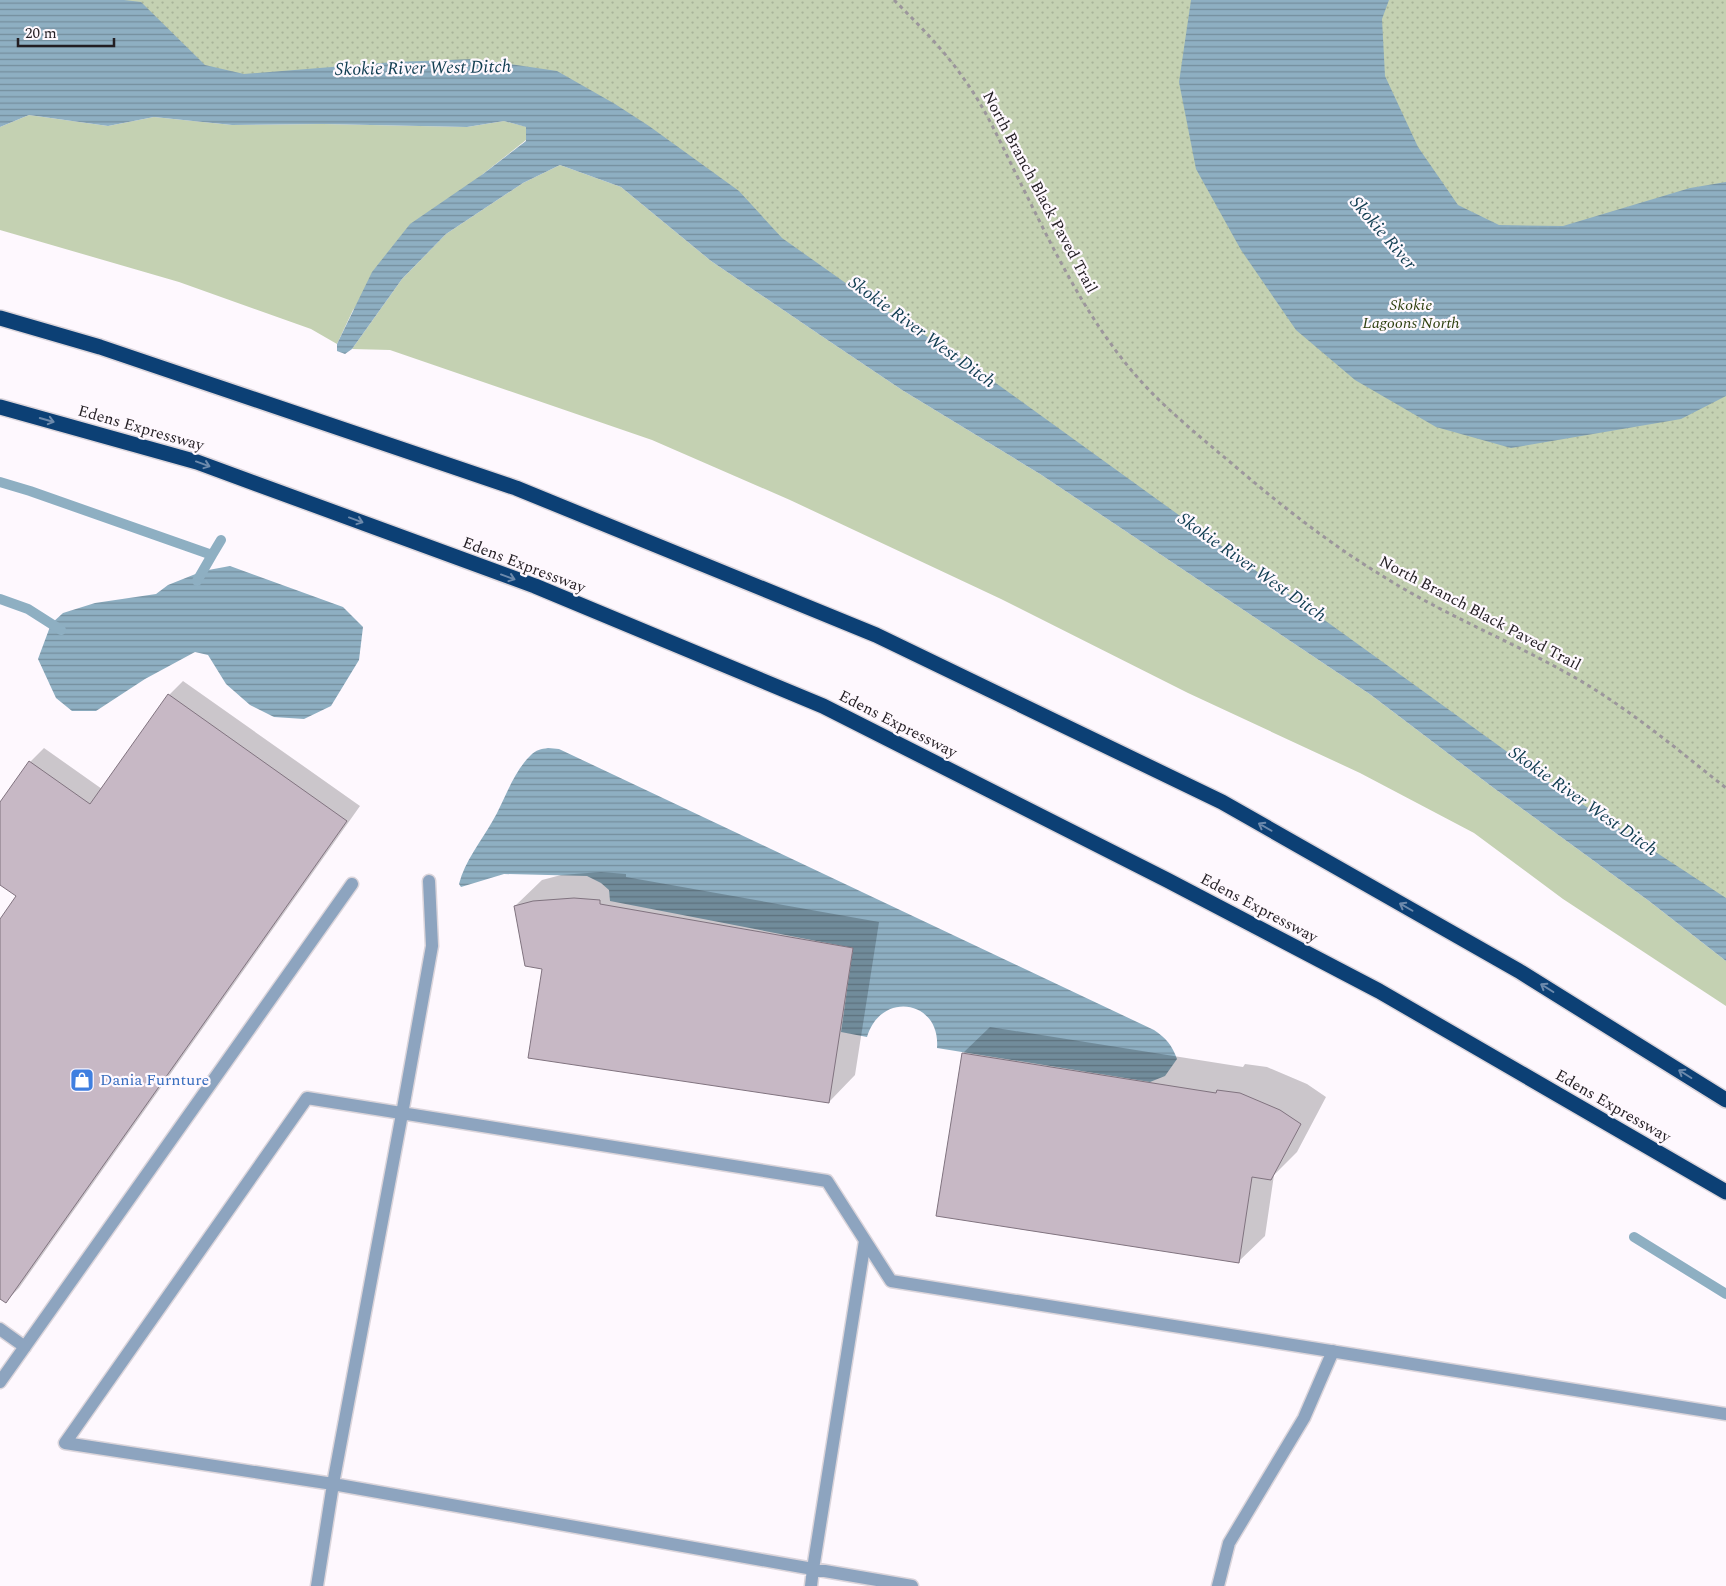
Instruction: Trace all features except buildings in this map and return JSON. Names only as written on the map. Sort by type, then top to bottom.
[{"type":"highway","points":[[0,318],[100,347],[516,488],[876,635],[1222,802],[1519,970],[1726,1100]]},
{"type":"highway","name":"Edens Expressway","points":[[0,407],[197,462],[535,586],[823,706],[1167,880],[1379,991],[1726,1192]]},
{"type":"lane","points":[[317,1586],[333,1484],[432,946],[429,881]]},
{"type":"lane","points":[[0,1382],[352,884]]},
{"type":"lane","points":[[912,1586],[333,1484],[65,1443],[307,1098],[827,1181],[891,1281],[1726,1414]]},
{"type":"lane","points":[[811,1586],[866,1242]]},
{"type":"lane","points":[[0,1329],[24,1346]]},
{"type":"lane","points":[[1218,1586],[1229,1543],[1304,1418],[1333,1351]]},
{"type":"path","name":"North Branch Black Paved Trail","points":[[894,0],[932,39],[965,81],[993,127],[1066,276],[1101,329],[1132,370],[1158,399],[1284,508],[1335,546],[1433,606],[1524,650],[1576,678],[1643,724],[1726,788]]},
{"type":"green space","name":"Skokie Lagoons North","points":[[0,0],[1726,0],[1726,922],[604,127],[227,84]]},
{"type":"green space","points":[[29,115],[108,126],[154,117],[232,125],[323,124],[467,127],[504,121],[527,127],[526,140],[483,174],[353,310],[337,344],[311,329],[179,282],[0,230],[0,127]]},
{"type":"green space","points":[[560,165],[621,187],[711,261],[823,337],[902,390],[1040,474],[1371,695],[1495,789],[1649,901],[1726,961],[1726,1006],[1563,899],[1474,833],[1360,773],[1188,693],[1001,599],[790,500],[652,440],[390,350],[352,349],[402,279],[446,234],[523,183]]},
{"type":"water","name":"Skokie River West Ditch","points":[[0,0],[124,0],[141,2],[205,65],[244,74],[394,62],[475,59],[557,71],[649,126],[739,191],[782,238],[864,296],[968,363],[1556,787],[1726,898],[1726,961],[1649,901],[1495,789],[1371,695],[1040,474],[902,390],[823,337],[711,261],[621,187],[560,165],[523,183],[446,234],[402,279],[352,349],[345,354],[337,351],[337,344],[372,272],[410,224],[483,174],[526,141],[526,127],[504,121],[467,127],[323,124],[232,125],[154,117],[108,126],[29,115],[0,127]]},
{"type":"water","name":"Skokie River","points":[[1191,0],[1389,0],[1382,19],[1385,76],[1418,147],[1458,205],[1499,225],[1563,226],[1690,188],[1726,182],[1726,396],[1681,419],[1511,448],[1436,427],[1355,380],[1296,330],[1241,250],[1196,169],[1179,82]]},
{"type":"water","points":[[230,566],[343,607],[363,627],[359,660],[331,706],[304,719],[274,717],[250,705],[226,684],[208,655],[195,652],[145,679],[96,711],[72,711],[56,698],[38,659],[51,624],[63,613],[95,603],[156,594],[168,585],[203,571]]},
{"type":"water","points":[[548,748],[559,749],[1154,1030],[1168,1042],[1177,1059],[1165,1076],[1150,1082],[937,1048],[936,1032],[930,1019],[920,1011],[909,1007],[896,1007],[884,1012],[874,1022],[867,1037],[841,1032],[853,948],[610,901],[609,890],[601,883],[587,876],[504,874],[461,887],[459,884],[473,852],[497,814],[509,787],[524,762],[533,753]]},
{"type":"waterway","points":[[0,482],[212,555],[221,540]]},
{"type":"waterway","points":[[197,581],[212,555]]},
{"type":"waterway","points":[[0,599],[28,609],[61,630]]},
{"type":"waterway","points":[[1634,1237],[1726,1294]]},
{"type":"place","name":"Dania Furnture","points":[[82,1080]]}]
